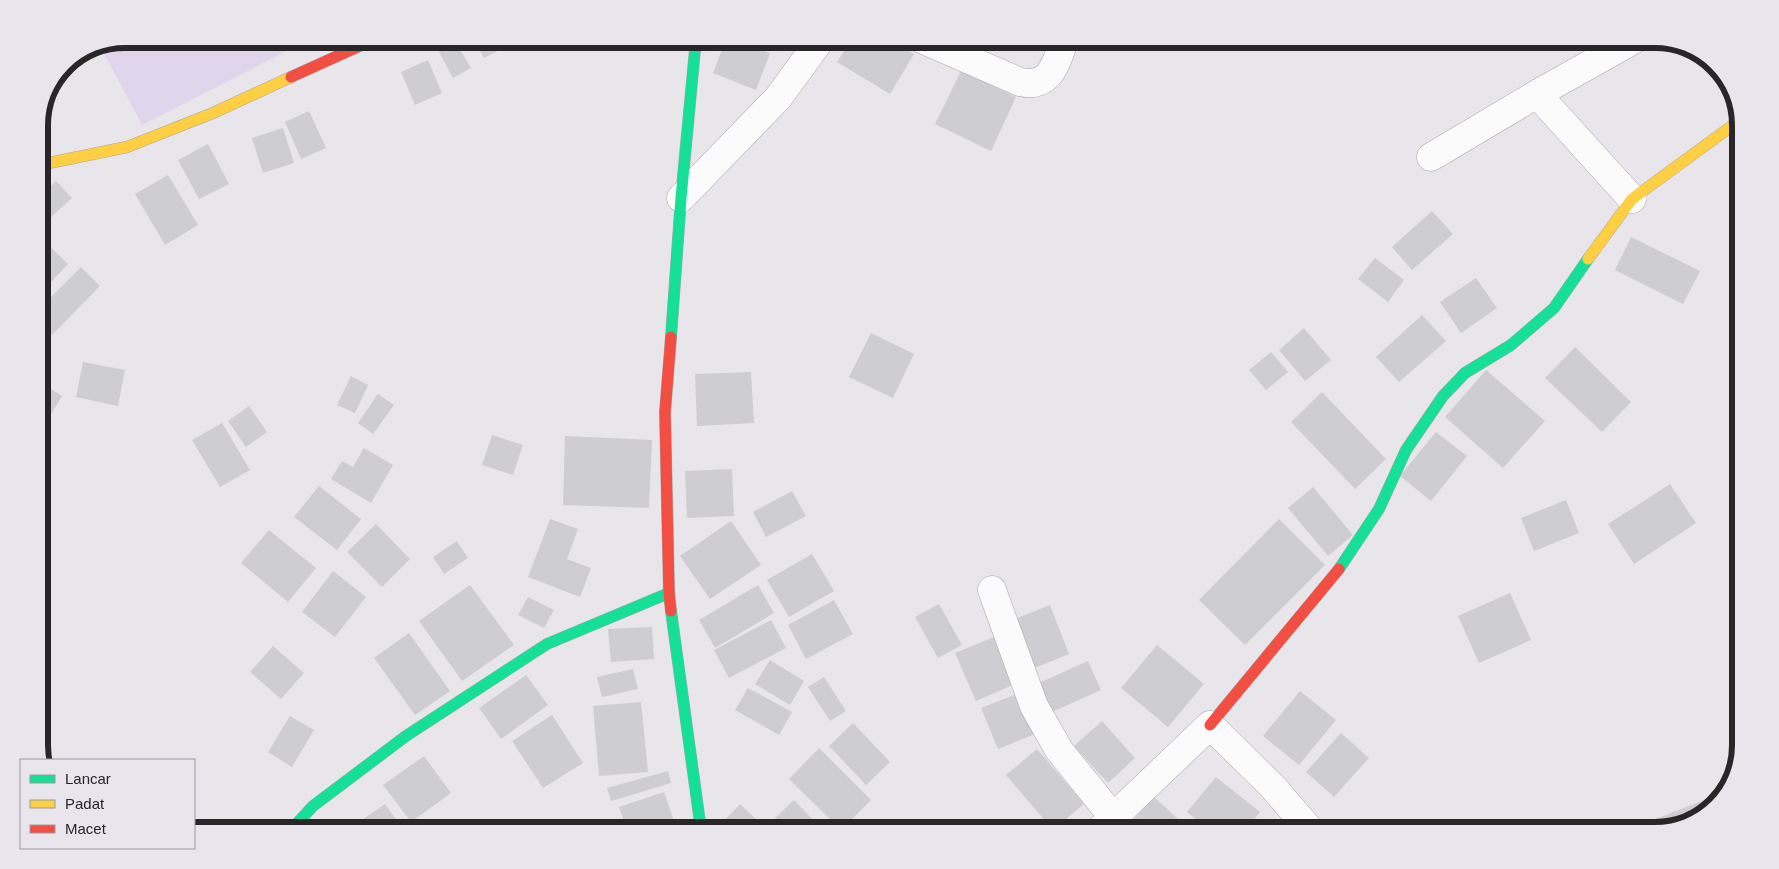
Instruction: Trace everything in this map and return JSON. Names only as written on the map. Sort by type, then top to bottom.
[{"type":"street","points":[[48,163],[127,147],[214,114],[356,48]]},
{"type":"street","points":[[695,48],[681,198],[665,412],[669,593],[700,822]]},
{"type":"street","points":[[681,198],[778,98],[814,48]]},
{"type":"street","points":[[942,48],[1020,82],[1030,84],[1041,82],[1048,75],[1061,48]]},
{"type":"street","points":[[1431,157],[1619,48]]},
{"type":"street","points":[[1537,94],[1632,198]]},
{"type":"street","points":[[1109,822],[1210,726],[1332,578],[1379,510],[1406,450],[1443,396],[1465,373],[1511,345],[1554,308],[1632,198],[1731,126]]},
{"type":"street","points":[[992,590],[1034,706],[1059,750],[1106,822]]},
{"type":"street","points":[[298,822],[313,806],[406,736],[547,644],[669,593]]},
{"type":"street","points":[[1210,726],[1272,786],[1303,822]]},
{"type":"shaded area","points":[[115,48],[292,48],[142,125],[103,51]]},
{"type":"building","points":[[442,48],[459,48],[471,68],[453,78],[438,50]]},
{"type":"building","points":[[479,48],[503,48],[484,58]]},
{"type":"building","points":[[723,48],[757,48],[770,53],[756,90],[713,73]]},
{"type":"building","points":[[846,48],[904,48],[914,54],[890,94],[837,62]]},
{"type":"building","points":[[428,60],[442,93],[415,105],[401,72]]},
{"type":"building","points":[[961,71],[1016,97],[991,151],[935,124]]},
{"type":"building","points":[[309,111],[326,148],[301,159],[285,122]]},
{"type":"building","points":[[283,128],[294,163],[263,173],[252,138]]},
{"type":"building","points":[[208,144],[229,184],[199,199],[178,160]]},
{"type":"building","points":[[168,175],[198,225],[165,245],[135,194]]},
{"type":"building","points":[[56,181],[72,198],[48,220],[48,189]]},
{"type":"building","points":[[1432,211],[1453,234],[1412,270],[1392,247]]},
{"type":"building","points":[[1631,237],[1700,271],[1683,304],[1615,270]]},
{"type":"building","points":[[48,245],[68,264],[48,285]]},
{"type":"building","points":[[1375,258],[1404,280],[1388,302],[1358,279]]},
{"type":"building","points":[[81,267],[100,286],[52,335],[48,331],[48,300]]},
{"type":"building","points":[[1476,278],[1497,308],[1461,333],[1440,302]]},
{"type":"building","points":[[1422,315],[1446,341],[1399,382],[1376,357]]},
{"type":"building","points":[[1304,328],[1331,360],[1305,381],[1279,350]]},
{"type":"building","points":[[871,333],[914,354],[893,398],[849,377]]},
{"type":"building","points":[[1575,347],[1631,402],[1602,432],[1545,378]]},
{"type":"building","points":[[1271,352],[1288,372],[1266,390],[1249,370]]},
{"type":"building","points":[[83,362],[125,370],[118,406],[76,397]]},
{"type":"building","points":[[1486,370],[1545,421],[1503,468],[1445,417]]},
{"type":"building","points":[[751,372],[754,423],[697,426],[695,374]]},
{"type":"building","points":[[351,376],[368,385],[355,413],[337,405]]},
{"type":"building","points":[[48,387],[62,396],[48,420]]},
{"type":"building","points":[[1322,392],[1386,459],[1355,489],[1291,422]]},
{"type":"building","points":[[378,394],[394,405],[373,434],[358,423]]},
{"type":"building","points":[[249,406],[267,432],[246,447],[228,421]]},
{"type":"building","points":[[222,423],[250,470],[220,487],[192,440]]},
{"type":"building","points":[[1436,432],[1467,456],[1431,501],[1400,476]]},
{"type":"building","points":[[492,435],[523,445],[513,475],[482,465]]},
{"type":"building","points":[[565,436],[652,440],[649,508],[563,505]]},
{"type":"building","points":[[364,448],[393,465],[371,503],[331,479],[342,461],[353,467]]},
{"type":"building","points":[[732,469],[734,516],[687,518],[685,471]]},
{"type":"building","points":[[1670,484],[1696,523],[1634,564],[1608,524]]},
{"type":"building","points":[[319,486],[361,519],[337,550],[294,517]]},
{"type":"building","points":[[1313,487],[1353,535],[1328,556],[1288,508]]},
{"type":"building","points":[[792,491],[806,516],[766,537],[753,512]]},
{"type":"building","points":[[1566,500],[1579,533],[1534,551],[1521,518]]},
{"type":"building","points":[[550,519],[578,529],[567,559],[591,568],[580,597],[528,577]]},
{"type":"building","points":[[1279,519],[1325,565],[1245,645],[1199,600]]},
{"type":"building","points":[[731,521],[761,565],[710,599],[680,556]]},
{"type":"building","points":[[376,524],[410,559],[382,587],[347,552]]},
{"type":"building","points":[[269,530],[316,568],[288,602],[241,563]]},
{"type":"building","points":[[457,541],[468,558],[444,574],[433,557]]},
{"type":"building","points":[[812,554],[834,591],[789,617],[767,580]]},
{"type":"building","points":[[333,571],[366,597],[335,637],[302,612]]},
{"type":"building","points":[[470,585],[514,645],[462,681],[419,621]]},
{"type":"building","points":[[758,585],[774,613],[715,648],[699,620]]},
{"type":"building","points":[[1510,593],[1531,640],[1479,663],[1458,616]]},
{"type":"building","points":[[528,597],[554,610],[544,628],[518,615]]},
{"type":"building","points":[[834,600],[853,634],[806,659],[788,625]]},
{"type":"building","points":[[939,604],[962,645],[938,658],[915,617]]},
{"type":"building","points":[[1050,605],[1069,654],[1032,669],[1012,620]]},
{"type":"building","points":[[771,620],[786,648],[729,678],[714,650]]},
{"type":"building","points":[[652,627],[654,659],[611,662],[608,629]]},
{"type":"building","points":[[409,633],[450,691],[415,715],[374,658]]},
{"type":"building","points":[[994,637],[1015,684],[976,701],[955,653]]},
{"type":"building","points":[[1157,645],[1204,684],[1168,727],[1121,688]]},
{"type":"building","points":[[273,646],[304,673],[281,699],[250,672]]},
{"type":"building","points":[[770,660],[804,681],[790,705],[755,684]]},
{"type":"building","points":[[1088,661],[1101,690],[1052,712],[1039,683]]},
{"type":"building","points":[[633,669],[638,689],[602,697],[597,677]]},
{"type":"building","points":[[526,675],[548,705],[501,739],[479,708]]},
{"type":"building","points":[[824,677],[846,711],[830,721],[808,687]]},
{"type":"building","points":[[748,688],[792,712],[779,735],[735,710]]},
{"type":"building","points":[[1300,691],[1336,720],[1299,765],[1263,736]]},
{"type":"building","points":[[1019,693],[1035,734],[998,749],[981,708]]},
{"type":"building","points":[[641,702],[648,772],[599,776],[593,706]]},
{"type":"building","points":[[552,715],[583,763],[543,788],[512,741]]},
{"type":"building","points":[[290,716],[314,730],[292,767],[268,752]]},
{"type":"building","points":[[1102,721],[1135,758],[1108,783],[1074,746]]},
{"type":"building","points":[[853,723],[890,762],[866,785],[829,746]]},
{"type":"building","points":[[1341,733],[1369,758],[1334,797],[1306,772]]},
{"type":"building","points":[[819,748],[871,800],[849,822],[833,822],[789,779]]},
{"type":"building","points":[[1037,749],[1084,804],[1063,822],[1046,822],[1006,775]]},
{"type":"building","points":[[424,756],[451,793],[411,822],[383,785]]},
{"type":"building","points":[[668,771],[671,783],[611,801],[607,788]]},
{"type":"building","points":[[1216,777],[1260,812],[1252,822],[1199,822],[1187,812]]},
{"type":"building","points":[[664,792],[674,822],[624,822],[619,807]]},
{"type":"building","points":[[1154,797],[1181,822],[1131,822]]},
{"type":"building","points":[[1709,798],[1684,816],[1664,821],[1648,822]]},
{"type":"building","points":[[794,800],[815,822],[771,822]]},
{"type":"building","points":[[385,804],[398,822],[359,822]]},
{"type":"building","points":[[740,804],[759,822],[723,822]]},
{"type":"traffic: fast","points":[[671,337],[681,198],[695,48]]},
{"type":"traffic: fast","points":[[1339,569],[1379,509],[1406,450],[1443,396],[1465,373],[1511,345],[1554,308],[1588,259]]},
{"type":"traffic: fast","points":[[298,822],[313,806],[406,736],[547,644],[669,593]]},
{"type":"traffic: fast","points":[[671,611],[700,822]]},
{"type":"traffic: slow","points":[[48,163],[127,147],[213,113],[291,77]]},
{"type":"traffic: slow","points":[[1588,259],[1632,199],[1731,127]]},
{"type":"traffic: jam","points":[[291,77],[355,48]]},
{"type":"traffic: jam","points":[[671,337],[665,412],[671,611]]},
{"type":"traffic: jam","points":[[1210,725],[1339,569]]}]
